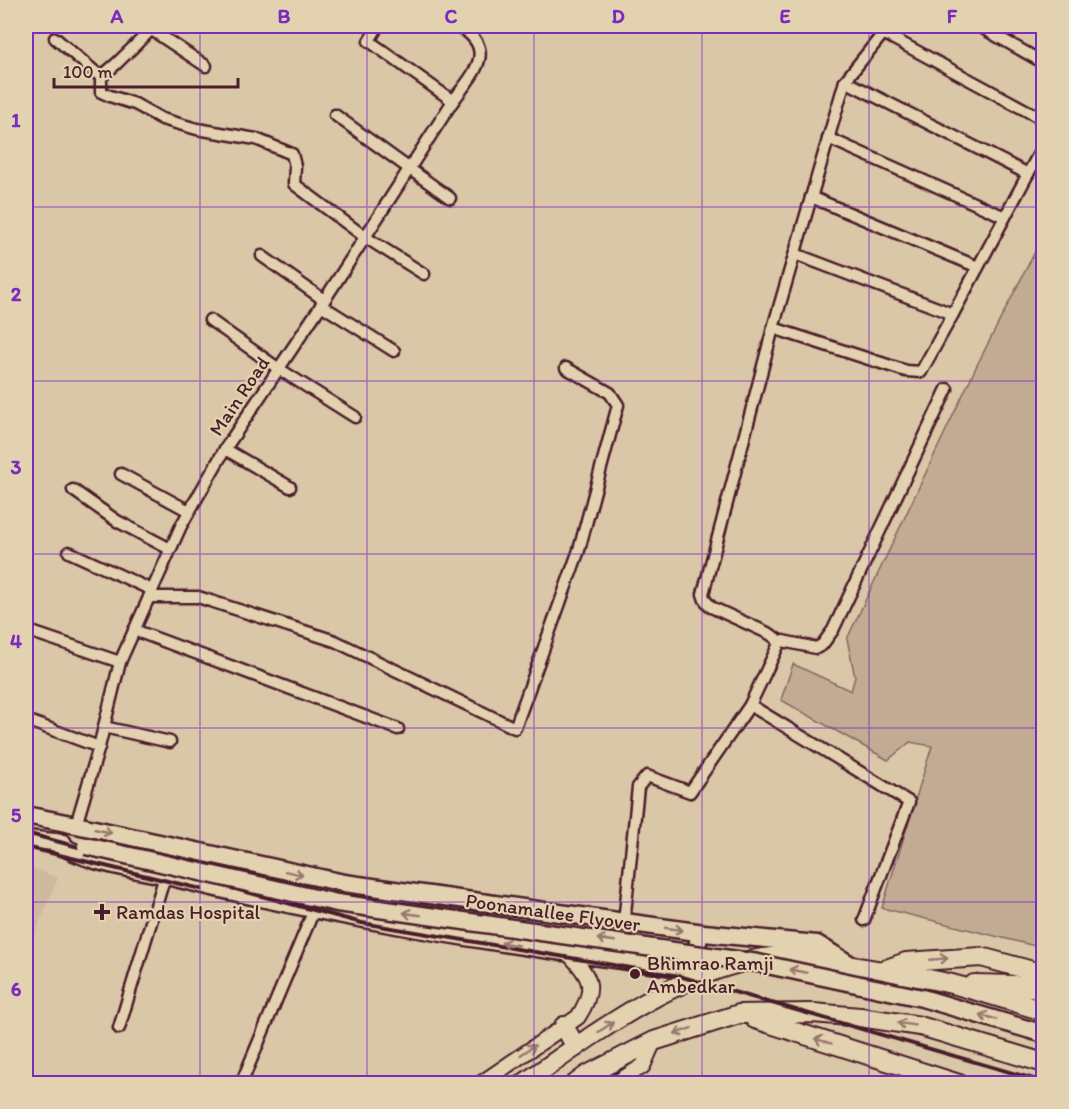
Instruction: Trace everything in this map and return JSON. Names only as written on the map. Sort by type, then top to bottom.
[{"type":"highway","points":[[523,1083],[633,1010],[660,995],[693,978],[748,961],[786,956],[816,958],[951,984],[1044,1011]]},
{"type":"highway","points":[[882,971],[906,962],[981,957],[1044,974]]},
{"type":"highway","points":[[951,984],[1014,985],[1044,990]]},
{"type":"highway","points":[[575,1083],[654,1041],[739,1014],[813,1013],[920,1026],[1044,1063]]},
{"type":"highway","points":[[739,1014],[959,1083]]},
{"type":"highway","points":[[564,1026],[576,1047]]},
{"type":"main road","points":[[26,815],[344,883],[700,933],[817,944],[852,966]]},
{"type":"main road","name":"Poonamallee Flyover","points":[[26,838],[86,846],[345,904],[769,965],[922,998],[1044,1034]]},
{"type":"main road","points":[[54,842],[76,855],[103,864],[314,910],[402,927],[673,968],[687,965],[694,960],[700,933]]},
{"type":"street","points":[[378,26],[369,41],[453,101]]},
{"type":"street","name":"Main Road","points":[[76,825],[99,747],[120,662],[189,511],[225,449],[453,101],[474,73],[481,57],[479,45],[472,36],[458,26]]},
{"type":"street","points":[[870,26],[886,29],[1044,120]]},
{"type":"street","points":[[979,26],[1044,63]]},
{"type":"street","points":[[206,66],[154,28],[101,77],[101,92],[135,104],[162,119],[197,129],[256,139],[292,154],[295,166],[294,184],[365,237],[424,274]]},
{"type":"street","points":[[886,29],[845,81],[773,328],[703,594],[711,607],[770,634],[778,640],[816,648],[822,645],[833,630],[947,388]]},
{"type":"street","points":[[56,38],[101,77]]},
{"type":"street","points":[[845,81],[1028,174]]},
{"type":"street","points":[[335,115],[450,198]]},
{"type":"street","points":[[828,138],[1005,217]]},
{"type":"street","points":[[773,328],[906,371],[921,372],[1044,144]]},
{"type":"street","points":[[811,197],[978,267]]},
{"type":"street","points":[[795,254],[953,314]]},
{"type":"street","points":[[262,256],[322,303],[394,351]]},
{"type":"street","points":[[210,320],[279,369],[355,417]]},
{"type":"street","points":[[69,552],[151,593],[198,597],[335,641],[515,728],[579,550],[618,405],[610,393],[566,368]]},
{"type":"street","points":[[225,449],[290,487]]},
{"type":"street","points":[[121,474],[189,511]]},
{"type":"street","points":[[73,490],[117,521],[171,549]]},
{"type":"street","points":[[26,630],[120,662]]},
{"type":"street","points":[[134,630],[398,729]]},
{"type":"street","points":[[624,923],[638,787],[647,776],[690,792],[750,705],[778,646],[778,640]]},
{"type":"street","points":[[750,705],[909,802],[864,920]]},
{"type":"street","points":[[26,720],[99,747]]},
{"type":"street","points":[[104,727],[170,742]]},
{"type":"street","points":[[119,1028],[165,876]]},
{"type":"street","points":[[241,1083],[314,910]]},
{"type":"street","points":[[480,1083],[578,1017],[585,1007],[591,989],[588,977],[568,953]]},
{"type":"street","points":[[614,1083],[643,1066],[654,1041]]},
{"type":"shaded area","points":[[1043,236],[1044,948],[882,908],[932,746],[910,742],[888,760],[781,700],[793,664],[851,691],[855,677],[847,639],[976,367]]},
{"type":"shaded area","points":[[26,865],[58,878],[26,956]]},
{"type":"railway","points":[[26,833],[362,923],[679,976],[1044,1082]]},
{"type":"railway","points":[[26,847],[201,889]]},
{"type":"place","name":"Ramdas Hospital","points":[[102,912]]},
{"type":"place","name":"Bhimrao Ramji Ambedkar","points":[[635,974]]}]
